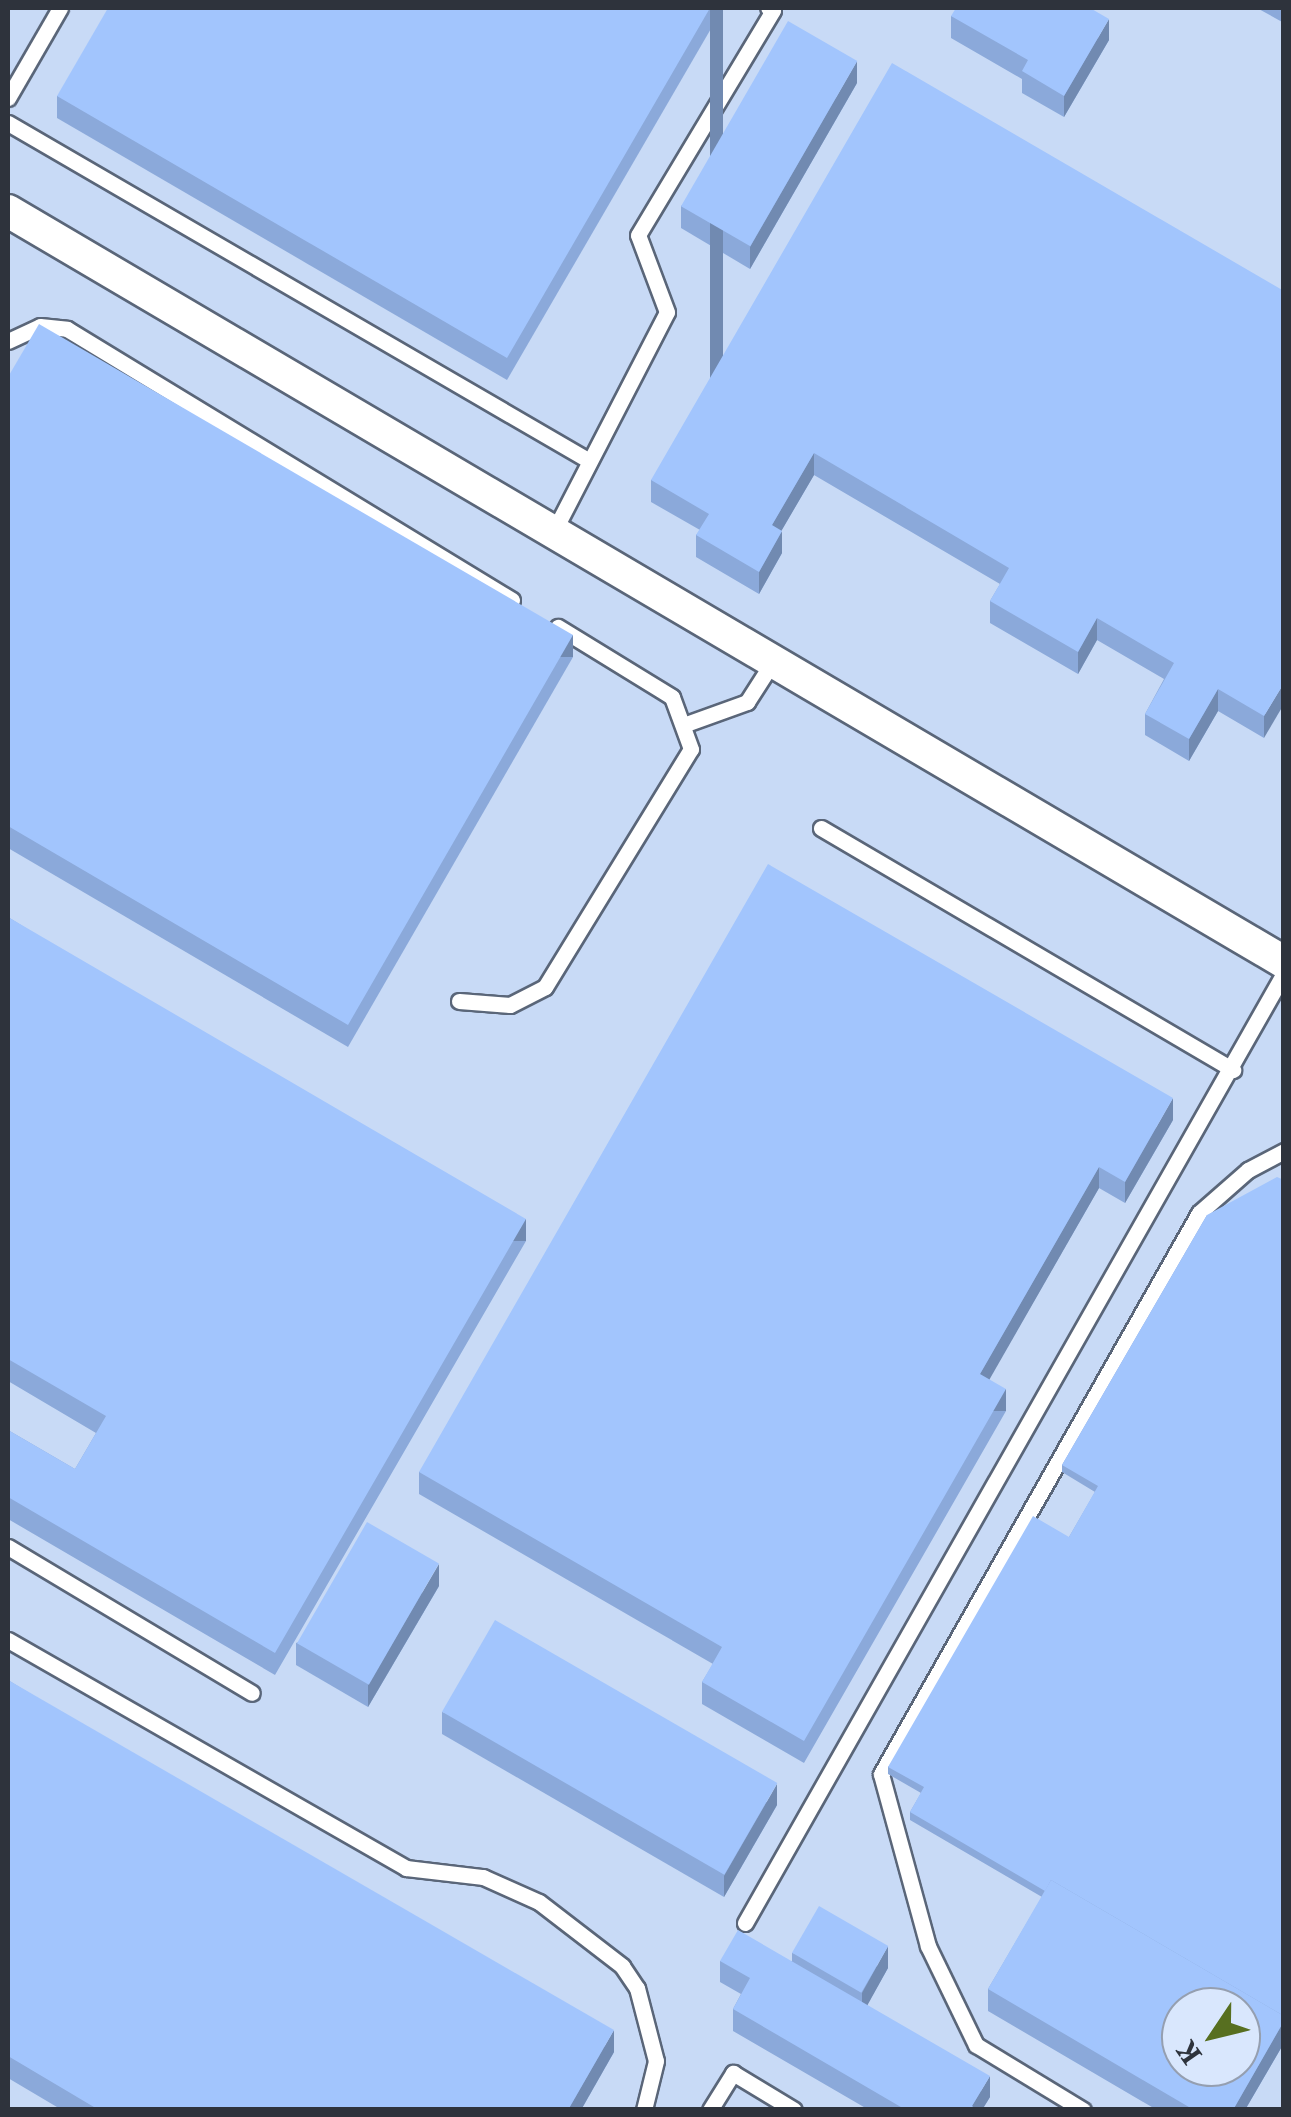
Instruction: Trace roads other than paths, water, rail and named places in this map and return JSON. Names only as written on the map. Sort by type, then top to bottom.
[{"type":"street","points":[[8,212],[1284,962]]},
{"type":"lane","points":[[8,98],[60,8]]},
{"type":"lane","points":[[554,531],[668,312],[638,236],[773,10],[768,8]]},
{"type":"lane","points":[[8,123],[588,460]]},
{"type":"lane","points":[[8,341],[40,326],[67,329],[520,605]]},
{"type":"lane","points":[[459,1001],[510,1005],[558,971],[691,748],[686,724],[672,696],[537,615]]},
{"type":"lane","points":[[686,724],[747,702],[774,660]]},
{"type":"lane","points":[[821,828],[1233,1070]]},
{"type":"lane","points":[[745,1923],[1233,1070],[1259,1008],[1284,973]]},
{"type":"lane","points":[[1082,2110],[976,2044],[928,1946],[881,1774],[1199,1213],[1248,1170],[1284,1152]]},
{"type":"lane","points":[[8,1546],[252,1693]]},
{"type":"lane","points":[[8,1640],[406,1868],[483,1877],[539,1902],[622,1966],[638,1988],[656,2061],[644,2110]]},
{"type":"lane","points":[[710,2110],[732,2072],[794,2110]]}]
